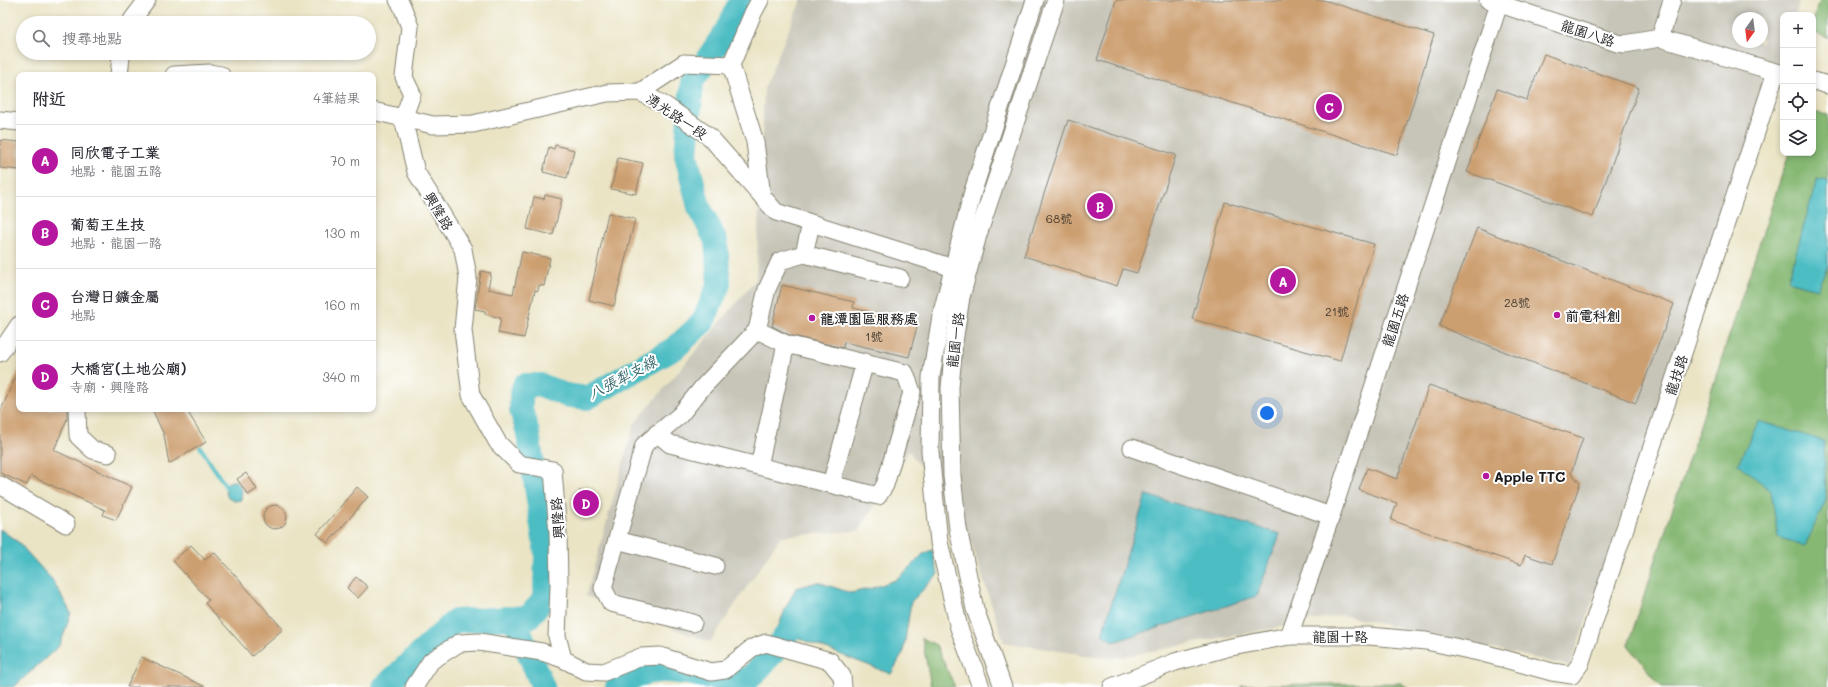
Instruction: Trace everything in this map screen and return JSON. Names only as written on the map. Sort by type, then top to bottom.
[{"type":"street","points":[[135,16],[147,0]]},
{"type":"street","points":[[398,0],[402,6],[410,27],[404,77],[412,94],[403,119]]},
{"type":"street","points":[[760,0],[731,65],[755,142],[762,196]]},
{"type":"street","name":"龍園一路","points":[[1003,687],[975,609],[958,529],[952,476],[950,388],[954,342],[961,297],[960,270],[973,191],[1035,0]]},
{"type":"street","name":"龍園一路","points":[[981,687],[959,628],[945,575],[939,542],[930,451],[931,377],[941,316],[960,270],[981,227],[1056,0]]},
{"type":"street","points":[[1660,38],[1672,0]]},
{"type":"street","name":"龍園八路","points":[[1493,2],[1617,44],[1660,38],[1779,73]]},
{"type":"street","name":"龍園五路","points":[[1289,636],[1331,516],[1493,2]]},
{"type":"street","points":[[119,72],[121,60]]},
{"type":"street","points":[[640,92],[684,63],[731,65]]},
{"type":"street","name":"龍技路","points":[[1572,675],[1580,664],[1779,73]]},
{"type":"street","points":[[1816,82],[1828,85]]},
{"type":"street","name":"湧光路一段","points":[[376,112],[433,125],[473,124],[607,93],[640,92],[666,106],[710,137],[776,212],[810,224],[960,270]]},
{"type":"street","name":"興隆路","points":[[403,119],[416,172],[463,249],[468,277],[464,330],[470,395],[498,443],[519,464],[553,470],[558,534],[559,585],[557,636],[563,660]]},
{"type":"street","points":[[0,120],[16,122]]},
{"type":"street","points":[[804,254],[810,224]]},
{"type":"street","points":[[693,622],[611,603],[603,588],[644,445],[680,415],[702,388],[758,330],[767,289],[780,261],[804,254],[900,278]]},
{"type":"street","points":[[0,353],[16,329]]},
{"type":"street","points":[[657,434],[670,444],[878,496],[885,485],[912,392],[905,373],[865,362],[786,344],[758,330]]},
{"type":"street","points":[[759,466],[786,344]]},
{"type":"street","points":[[832,484],[865,362]]},
{"type":"street","points":[[77,412],[78,436],[93,450],[108,454]]},
{"type":"street","points":[[1132,448],[1331,516]]},
{"type":"street","points":[[0,485],[66,524]]},
{"type":"street","points":[[617,540],[715,566]]},
{"type":"street","name":"龍園十路","points":[[1112,687],[1168,665],[1204,654],[1226,648],[1289,636],[1369,636],[1426,642],[1484,653],[1552,672],[1572,675]]},
{"type":"street","points":[[414,687],[431,661],[459,643],[479,642],[542,652],[563,660],[586,672],[604,672],[641,656],[660,656],[711,672],[725,670],[752,648],[766,643],[788,651],[830,660],[842,676],[843,687]]},
{"type":"shaded area","points":[[801,0],[1800,0],[1796,12],[1780,12],[1780,58],[1570,666],[1342,615],[1110,659],[1004,642],[969,536],[909,451],[859,531],[781,536],[710,642],[586,596],[634,424],[756,280],[764,89]]},
{"type":"green space","points":[[1820,0],[1828,0],[1828,38],[1816,33],[1816,12]]},
{"type":"green space","points":[[1816,113],[1828,115],[1828,687],[1662,687],[1628,645],[1788,156],[1816,156]]},
{"type":"green space","points":[[922,638],[936,645],[955,687],[931,687]]},
{"type":"green space","points":[[1401,683],[1407,687],[1240,687],[1242,685]]},
{"type":"water","points":[[1817,179],[1828,181],[1828,265],[1817,289],[1788,281]]},
{"type":"water","points":[[1758,421],[1824,441],[1826,500],[1805,546],[1778,537],[1771,491],[1738,464]]},
{"type":"water","points":[[236,481],[242,489],[241,500],[234,501],[228,498],[225,491],[227,483]]},
{"type":"water","points":[[1146,495],[1280,534],[1257,596],[1113,642],[1102,634]]},
{"type":"water","points":[[0,529],[18,542],[53,581],[71,613],[60,645],[14,687],[0,687]]},
{"type":"water","points":[[932,550],[938,574],[911,602],[903,653],[891,674],[777,630],[786,607],[796,588],[818,582],[851,593],[873,588],[895,580],[912,566],[923,554]]},
{"type":"building","points":[[1116,0],[1324,0],[1434,35],[1397,155],[1097,60]]},
{"type":"building","points":[[1544,54],[1639,88],[1593,217],[1467,172],[1497,89],[1527,100]]},
{"type":"building","points":[[1068,120],[1176,155],[1137,273],[1123,269],[1117,286],[1024,256]]},
{"type":"building","points":[[0,140],[16,142],[16,170],[0,168]]},
{"type":"building","points":[[555,145],[574,150],[567,178],[543,172],[549,147],[554,149]]},
{"type":"building","points":[[618,158],[643,163],[636,194],[611,189]]},
{"type":"building","points":[[545,195],[562,199],[553,235],[527,229],[534,197],[544,199]]},
{"type":"building","points":[[1225,202],[1374,244],[1340,361],[1192,319]]},
{"type":"building","points":[[608,213],[635,219],[614,306],[589,300]]},
{"type":"building","name":"前電科創","points":[[1477,228],[1674,304],[1636,403],[1439,326]]},
{"type":"building","points":[[522,252],[550,258],[544,286],[539,285],[538,291],[535,290],[524,338],[498,333],[501,318],[485,314],[485,311],[475,309],[481,271],[491,273],[488,289],[513,294]]},
{"type":"building","points":[[782,285],[854,302],[853,308],[918,323],[909,357],[844,342],[843,348],[789,335],[772,326]]},
{"type":"building","points":[[16,376],[16,412],[67,412],[67,419],[54,450],[132,487],[116,520],[103,515],[105,510],[31,476],[27,485],[0,473],[0,412]]},
{"type":"building","name":"Apple TTC","points":[[1429,385],[1583,438],[1571,473],[1580,483],[1552,564],[1525,555],[1521,565],[1391,520],[1397,503],[1359,490],[1367,468],[1397,479]]},
{"type":"building","points":[[153,412],[188,412],[206,442],[169,464],[164,435]]},
{"type":"building","points":[[246,473],[257,489],[248,495],[237,479]]},
{"type":"building","points":[[357,487],[368,497],[328,543],[317,534]]},
{"type":"building","points":[[580,490],[595,492],[592,515],[578,514]]},
{"type":"building","points":[[275,505],[284,508],[287,517],[284,526],[275,529],[266,526],[263,517],[266,508]]},
{"type":"building","points":[[191,545],[205,560],[214,552],[283,629],[252,656],[205,603],[209,600],[173,561]]},
{"type":"building","points":[[356,577],[368,587],[358,598],[347,588]]},
{"type":"building","points":[[141,657],[206,687],[127,687]]},
{"type":"waterway","name":"八張犁支線","points":[[384,687],[455,621],[529,617],[545,597],[546,553],[528,433],[521,410],[521,398],[524,385],[541,385],[565,395],[587,398],[675,348],[703,322],[719,284],[716,241],[699,207],[686,155],[692,82],[726,31],[741,0]]},
{"type":"waterway","points":[[197,442],[226,487]]},
{"type":"waterway","points":[[514,618],[543,687]]},
{"type":"waterway","points":[[617,687],[633,677],[650,672],[667,671],[734,680],[749,678],[765,662],[787,634]]},
{"type":"place","name":"台灣日鑛金屬","points":[[1329,107]]},
{"type":"place","name":"葡萄王生技","points":[[1100,206]]},
{"type":"place","name":"同欣電子工業","points":[[1283,281]]},
{"type":"place","name":"前電科創","points":[[1557,315]]},
{"type":"place","name":"龍潭園區服務處","points":[[812,318]]},
{"type":"place","name":"Apple TTC","points":[[1486,476]]},
{"type":"place","name":"大橋宮(土地公廟)","points":[[586,503]]}]
